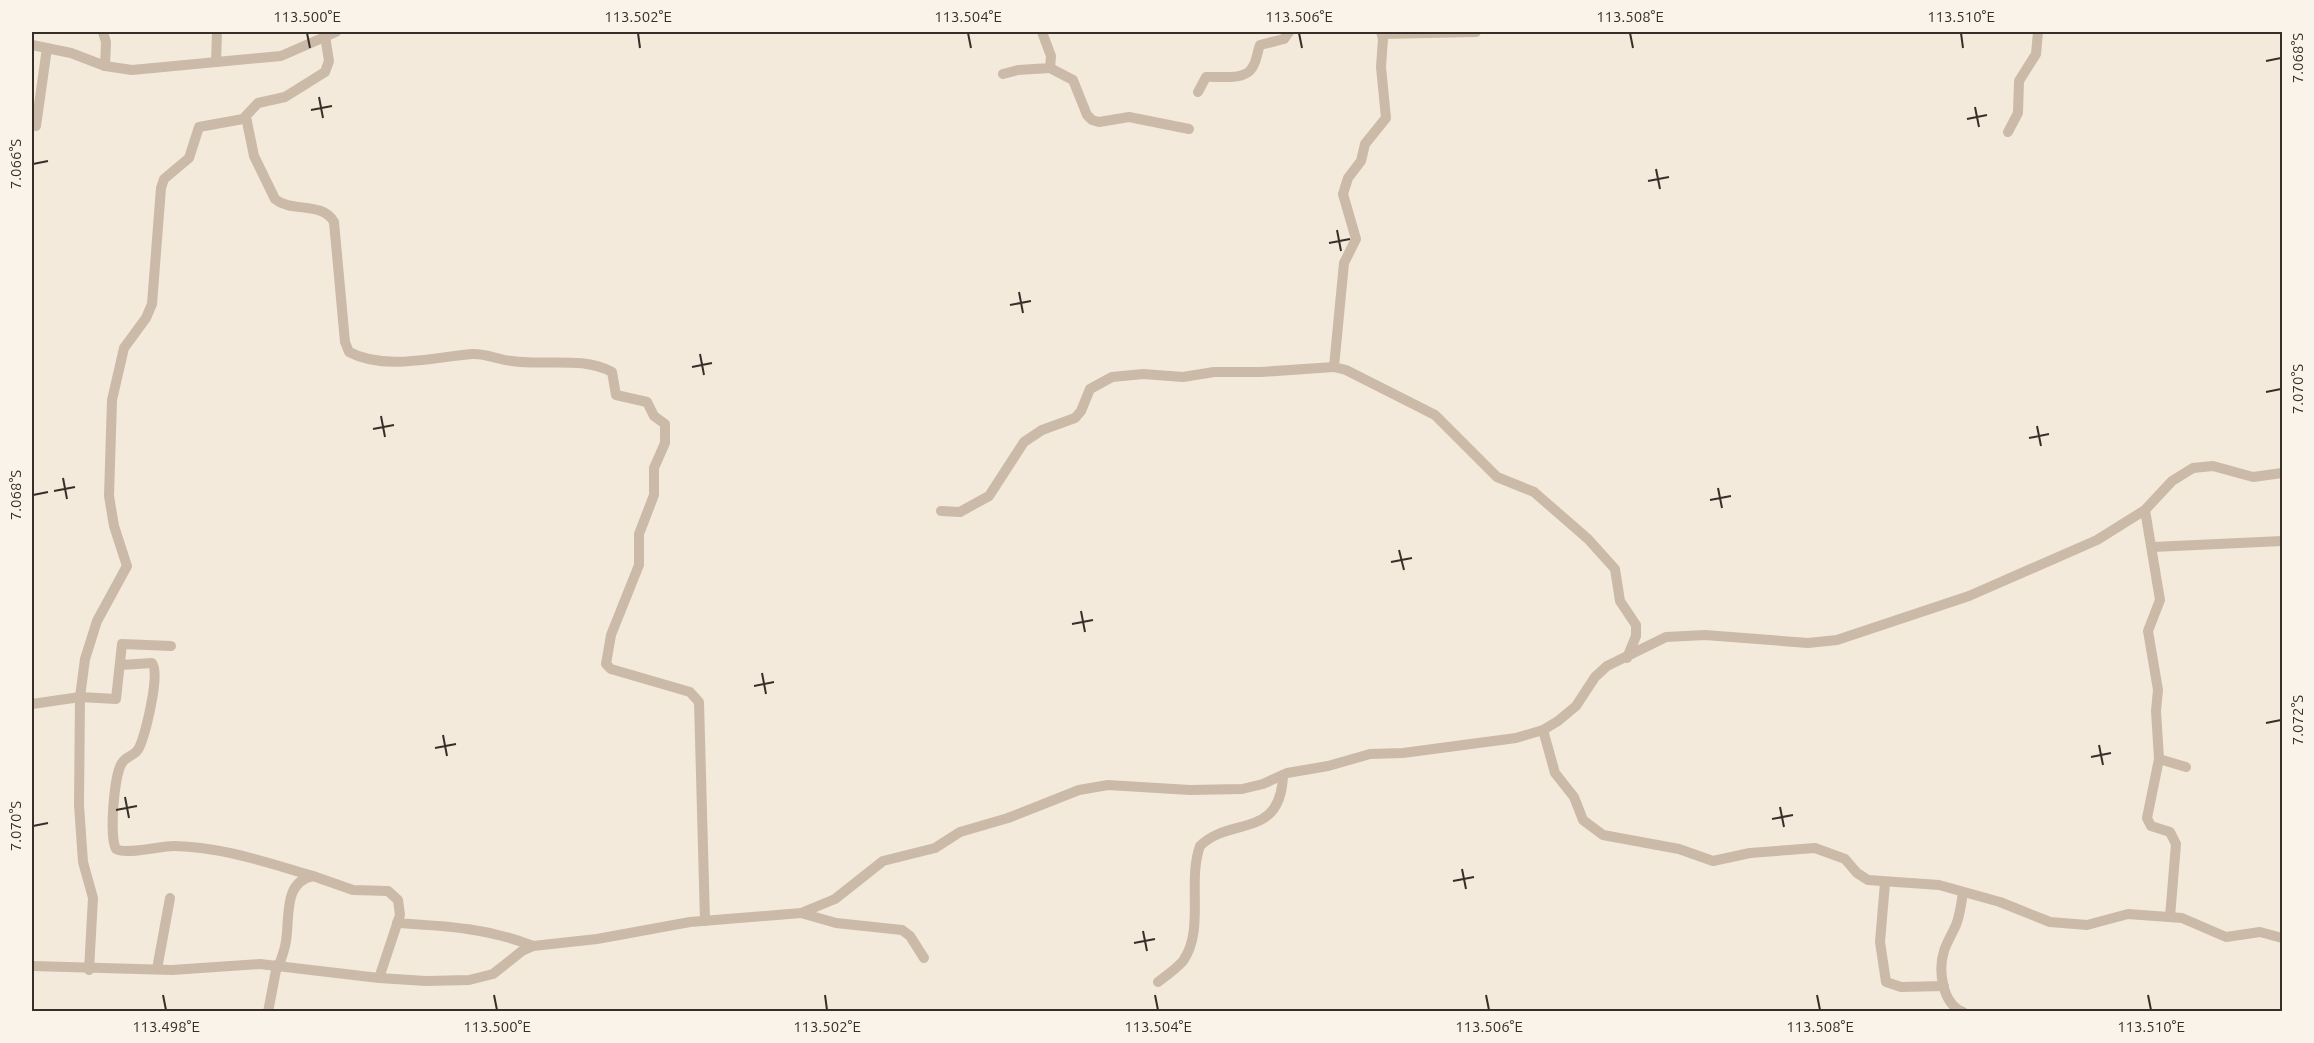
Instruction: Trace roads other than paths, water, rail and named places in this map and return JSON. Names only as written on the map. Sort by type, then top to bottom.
[{"type":"street","points":[[103,32],[106,42],[105,66]]},
{"type":"street","points":[[216,62],[217,32]]},
{"type":"street","points":[[1042,32],[1051,56],[1050,68]]},
{"type":"street","points":[[1198,92],[1206,77],[1236,76],[1248,72],[1252,68],[1260,45],[1284,39],[1289,32]]},
{"type":"street","points":[[1334,367],[1344,262],[1356,238],[1343,194],[1348,178],[1361,161],[1365,144],[1386,118],[1386,98],[1381,67],[1382,33],[1476,32]]},
{"type":"street","points":[[2008,132],[2018,113],[2019,81],[2036,54],[2038,32]]},
{"type":"street","points":[[32,45],[71,53],[105,66],[132,70],[281,56],[331,34],[329,61],[325,72],[285,97],[258,103],[246,117],[239,121],[198,127],[189,158],[161,184],[152,304],[146,318],[124,348],[116,374],[112,400],[109,496],[118,542],[125,555],[127,570],[97,621],[90,641],[80,697],[79,805],[83,862],[93,898],[89,970]]},
{"type":"street","points":[[36,126],[47,48]]},
{"type":"street","points":[[1003,74],[1018,70],[1050,68],[1073,80],[1087,115],[1092,120],[1099,122],[1129,117],[1189,129]]},
{"type":"street","points":[[246,117],[254,156],[275,199],[284,205],[322,211],[334,222],[345,342],[349,352],[364,357],[406,362],[481,354],[510,361],[585,363],[608,369],[614,375],[616,395],[647,402],[654,416],[665,424],[666,438],[655,465],[655,490],[639,534],[639,565],[611,635],[607,666],[690,692],[699,702],[705,921]]},
{"type":"street","points":[[940,511],[960,512],[989,496],[1024,442],[1042,430],[1075,418],[1081,411],[1090,389],[1112,376],[1143,374],[1183,377],[1214,372],[1261,372],[1334,367],[1367,380],[1435,415],[1497,477],[1534,492],[1575,525],[1617,573],[1620,601],[1637,631],[1627,658]]},
{"type":"street","points":[[32,966],[89,970],[278,965],[379,978],[426,981],[483,978],[501,969],[522,951],[533,946],[597,939],[705,921],[801,913],[835,899],[883,861],[935,848],[960,832],[1008,818],[1086,788],[1108,785],[1229,790],[1254,787],[1283,775],[1370,754],[1403,753],[1489,742],[1543,730],[1576,706],[1600,672],[1657,640],[1679,634],[1808,643],[1837,640],[1994,585],[2097,540],[2145,510],[2172,481],[2193,468],[2213,466],[2253,477],[2283,473]]},
{"type":"street","points":[[2145,510],[2153,547],[2160,603],[2148,631],[2158,690],[2156,711],[2159,759],[2147,818],[2151,826],[2170,832],[2176,844],[2170,917]]},
{"type":"street","points":[[2153,547],[2283,542]]},
{"type":"street","points":[[32,704],[80,697],[116,699],[124,644],[171,646]]},
{"type":"street","points":[[121,665],[152,663],[156,675],[139,749],[123,761],[119,771],[110,820],[111,835],[116,849],[124,852],[176,846],[210,849],[262,860],[353,890],[393,893],[400,905],[397,923],[379,978]]},
{"type":"street","points":[[1543,730],[1555,773],[1574,797],[1583,820],[1599,834],[1679,849],[1713,861],[1750,853],[1815,848],[1845,859],[1862,877],[1885,883],[1921,882],[2000,902],[2037,919],[2058,923],[2087,925],[2128,914],[2170,917],[2192,922],[2221,936],[2260,932],[2283,938]]},
{"type":"street","points":[[2159,759],[2186,767]]},
{"type":"street","points":[[1158,982],[1181,963],[1191,942],[1195,920],[1195,871],[1200,846],[1267,815],[1280,802],[1283,775]]},
{"type":"street","points":[[268,1011],[286,939],[290,895],[298,883],[313,876]]},
{"type":"street","points":[[1885,883],[1880,942],[1886,982],[1901,987],[1944,986]]},
{"type":"street","points":[[1963,893],[1958,920],[1943,956],[1944,986],[1950,1005],[1963,1011]]},
{"type":"street","points":[[157,969],[170,898]]},
{"type":"street","points":[[801,913],[818,920],[902,930],[924,958]]},
{"type":"street","points":[[397,923],[469,927],[508,936],[533,946]]}]
